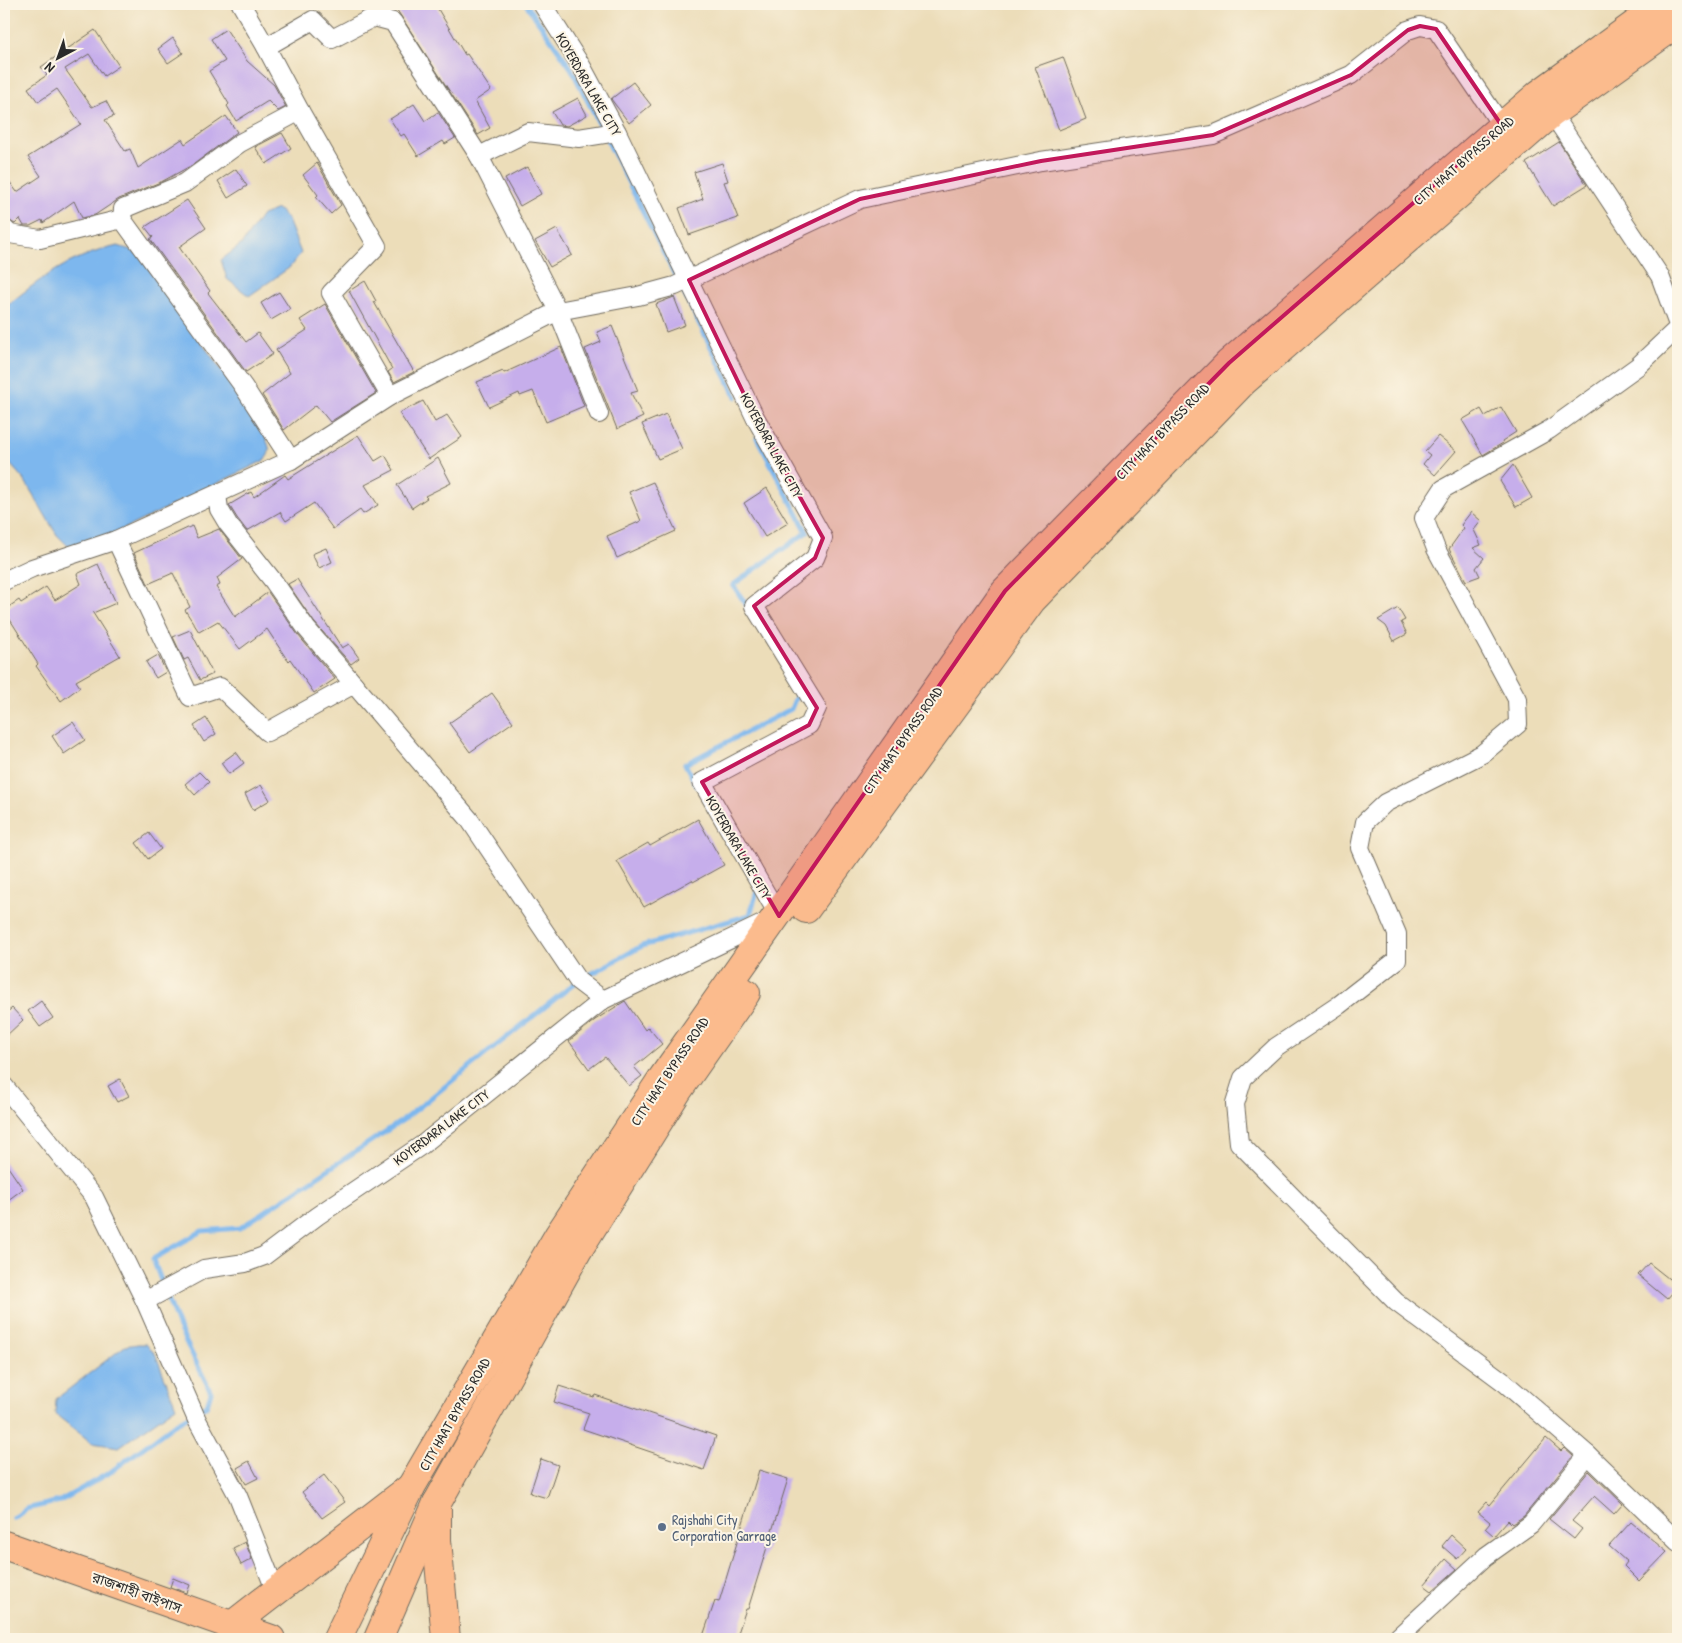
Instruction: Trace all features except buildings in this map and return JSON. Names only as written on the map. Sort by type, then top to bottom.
[{"type":"main road","name":"CITY HAAT BYPASS ROAD","points":[[337,1639],[411,1487],[558,1236],[661,1080],[779,916],[1005,591],[1229,363],[1539,94],[1663,4]]},
{"type":"main road","name":"CITY HAAT BYPASS ROAD","points":[[378,1639],[437,1503],[578,1250],[677,1092],[785,938],[1032,600],[1243,382],[1556,118],[1678,23]]},
{"type":"main road","points":[[231,1626],[411,1487]]},
{"type":"main road","points":[[437,1503],[437,1540],[446,1639]]},
{"type":"main road","name":"রাজশাহী বাইপাস","points":[[4,1545],[271,1639]]},
{"type":"street","points":[[242,4],[377,246],[331,293],[390,396]]},
{"type":"street","points":[[266,47],[313,20],[332,39],[388,9],[385,4]]},
{"type":"street","name":"KOYERDARA LAKE CITY","points":[[145,1301],[204,1269],[245,1263],[264,1256],[317,1216],[422,1144],[603,1000],[779,916],[702,782],[808,725],[817,708],[754,606],[816,558],[823,538],[683,282],[617,132],[582,67],[542,4]]},
{"type":"street","points":[[374,17],[393,22],[479,156],[558,311],[599,414]]},
{"type":"street","points":[[4,582],[32,568],[116,540],[291,460],[390,396],[558,311],[638,296],[683,282],[860,199],[1041,161],[1213,135],[1351,75],[1408,30],[1420,26],[1436,30],[1502,126]]},
{"type":"street","points":[[1678,36],[1556,118],[1660,276],[1678,327],[1638,366],[1549,430],[1443,489],[1424,518],[1436,549],[1517,699],[1518,724],[1482,754],[1385,803],[1365,822],[1360,848],[1397,934],[1398,960],[1339,1005],[1276,1047],[1243,1078],[1235,1104],[1239,1143],[1396,1302],[1505,1384],[1588,1456],[1678,1542]]},
{"type":"street","points":[[291,460],[243,386],[122,220],[124,209],[185,183],[240,143],[300,111]]},
{"type":"street","points":[[479,156],[528,132],[579,138],[617,132]]},
{"type":"street","points":[[4,228],[10,234],[40,239],[122,220]]},
{"type":"street","points":[[217,495],[219,509],[228,524],[274,582],[306,628],[469,819],[578,981],[603,1000]]},
{"type":"street","points":[[116,540],[190,697],[220,687],[267,732],[354,684]]},
{"type":"street","points":[[4,1086],[94,1197],[145,1301],[194,1413],[238,1496],[276,1592]]},
{"type":"street","points":[[1400,1639],[1398,1637],[1486,1556],[1531,1524],[1588,1456]]},
{"type":"highlighted area","points":[[1420,26],[1436,29],[1502,126],[1229,363],[1005,591],[779,916],[702,782],[809,725],[817,708],[754,606],[815,558],[823,538],[755,417],[689,280],[860,199],[1041,161],[1213,135],[1351,75],[1408,30]]},
{"type":"water","points":[[278,209],[288,220],[301,253],[289,268],[249,296],[227,279],[221,260],[242,244],[262,215]]},
{"type":"water","points":[[118,246],[139,255],[258,423],[269,451],[268,456],[263,461],[99,541],[69,547],[57,535],[25,481],[4,457],[4,308],[44,278],[71,262],[101,250]]},
{"type":"water","points":[[146,1344],[155,1353],[176,1407],[119,1447],[92,1443],[55,1414],[56,1399],[125,1346]]},
{"type":"waterway","points":[[526,4],[571,68],[736,397]]},
{"type":"waterway","points":[[749,609],[733,585],[807,532],[757,438]]},
{"type":"waterway","points":[[697,786],[685,764],[791,709],[800,687]]},
{"type":"waterway","points":[[582,979],[642,946],[750,915],[758,888]]},
{"type":"waterway","points":[[14,1518],[26,1509],[60,1501],[109,1473],[178,1422],[207,1405],[211,1392],[179,1328],[153,1259],[202,1231],[240,1228],[403,1120],[575,983]]},
{"type":"place","name":"Rajshahi City Corporation Garrage","points":[[662,1527]]}]
